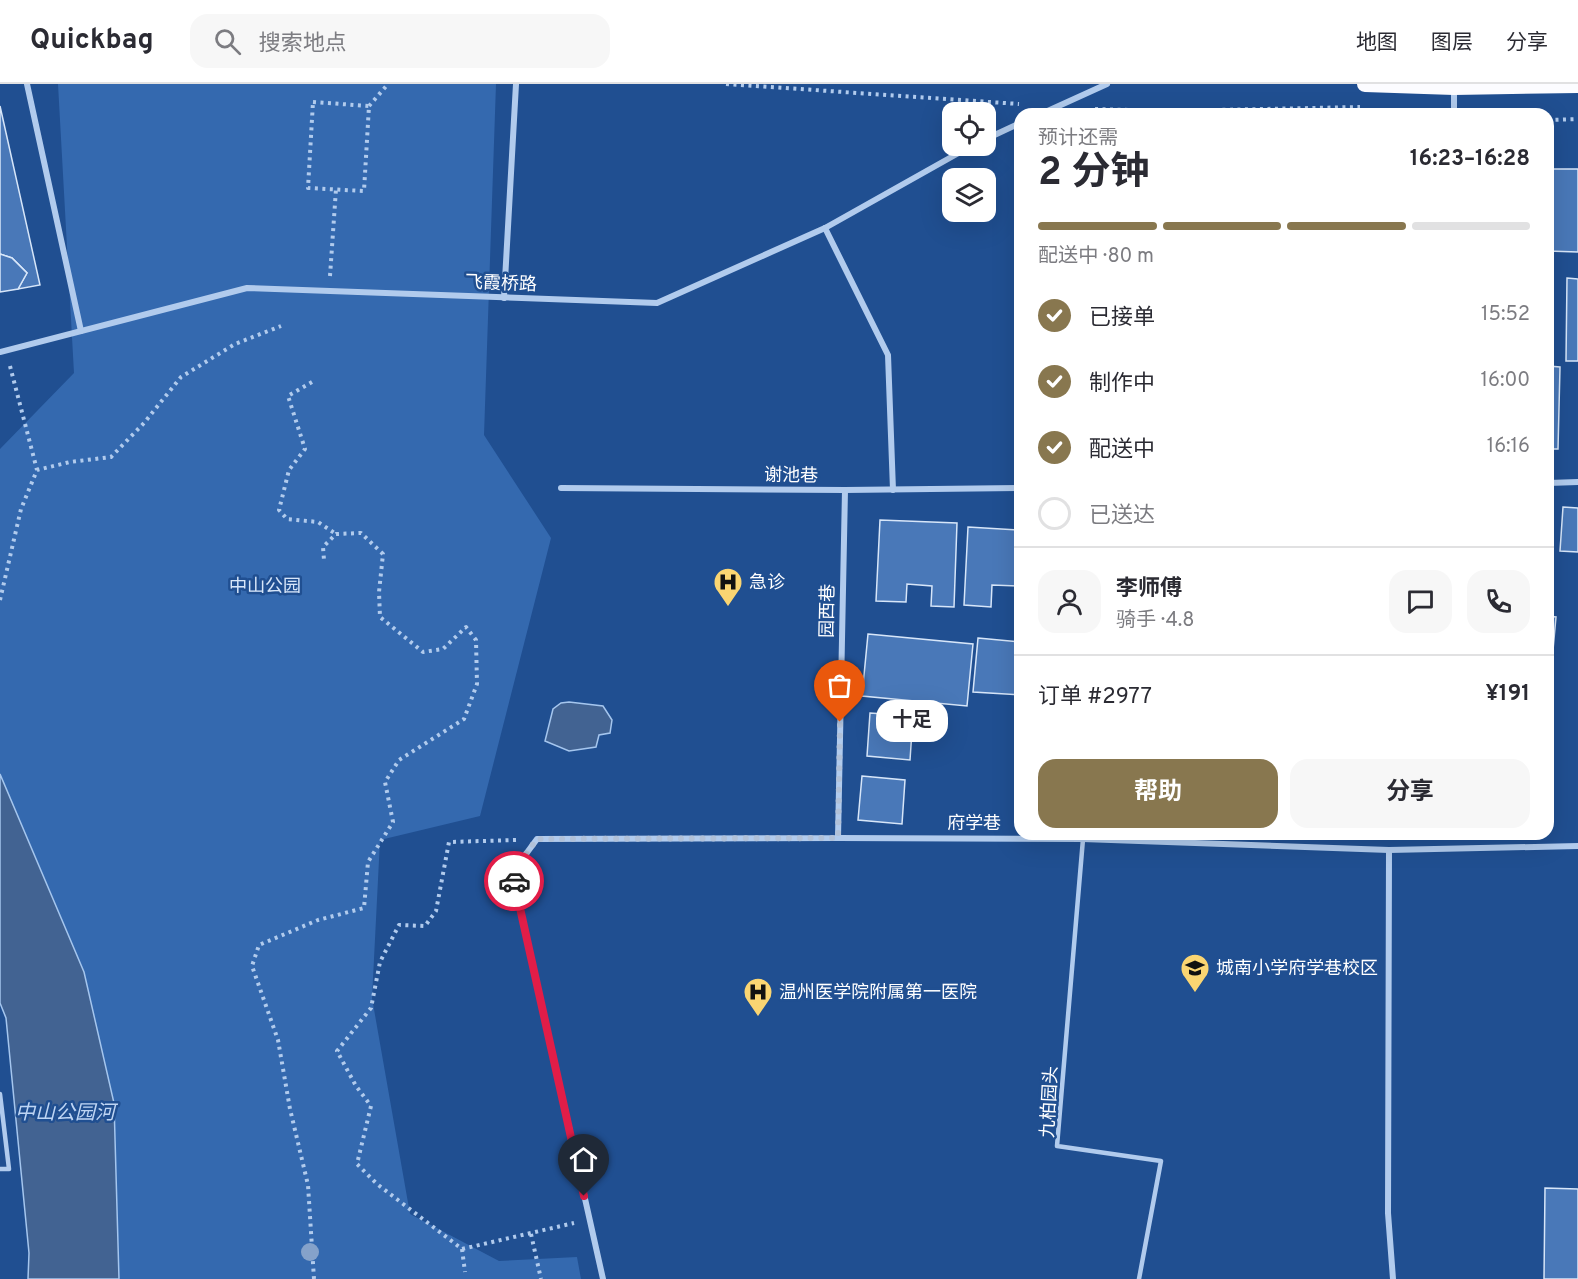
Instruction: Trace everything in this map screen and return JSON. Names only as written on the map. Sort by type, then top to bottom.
[{"type":"highway","points":[[1365,84],[1578,85]]},
{"type":"street","points":[[27,84],[81,331]]},
{"type":"street","points":[[504,298],[516,84]]},
{"type":"street","points":[[1054,108],[1107,84]]},
{"type":"street","points":[[1454,85],[1454,108]]},
{"type":"street","points":[[996,134],[1014,126]]},
{"type":"street","name":"飞霞桥路","points":[[3,352],[247,288],[657,303],[825,228],[953,156]]},
{"type":"street","points":[[825,228],[888,355],[894,490]]},
{"type":"street","points":[[1554,483],[1578,482]]},
{"type":"street","name":"谢池巷","points":[[561,488],[845,490],[1014,488]]},
{"type":"street","name":"园西巷","points":[[838,838],[845,490]]},
{"type":"street","points":[[603,1279],[512,873],[537,839],[838,838]]},
{"type":"street","name":"府学巷","points":[[838,838],[1014,839]]},
{"type":"street","name":"府学巷","points":[[1111,840],[1389,850],[1578,846]]},
{"type":"street","points":[[1389,850],[1388,1213],[1393,1279]]},
{"type":"lane","name":"九柏园头","points":[[1083,840],[1057,1146],[1161,1161],[1138,1279]]},
{"type":"lane","points":[[0,1094],[9,1169],[0,1169]]},
{"type":"path","points":[[369,106],[313,102],[308,188],[364,191],[369,106],[388,84]]},
{"type":"path","points":[[1554,120],[1578,119]]},
{"type":"path","points":[[328,291],[336,189]]},
{"type":"path","points":[[37,470],[70,462],[111,457],[144,423],[182,377],[235,344],[281,327]]},
{"type":"path","points":[[0,600],[21,509],[37,470],[3,352]]},
{"type":"path","points":[[312,382],[288,396],[305,449],[289,470],[279,510],[287,519],[318,522],[336,534],[361,533],[383,554],[379,592],[380,617],[423,652],[442,649],[466,627],[476,640],[477,684],[464,719],[399,760],[384,782],[393,822],[368,862],[364,909],[318,920],[259,945],[252,966],[278,1040],[290,1109],[308,1185],[314,1279]]},
{"type":"path","points":[[324,560],[323,547],[336,534]]},
{"type":"path","points":[[465,1272],[462,1249],[377,1184],[357,1164],[371,1106],[356,1086],[337,1051],[371,1008],[380,962],[399,925],[425,926],[436,911],[449,842],[537,839]]},
{"type":"path","points":[[462,1249],[590,1219]]},
{"type":"path","points":[[531,1234],[541,1279]]},
{"type":"green space","name":"中山公园","points":[[58,84],[496,84],[484,435],[551,538],[480,816],[380,840],[372,998],[410,1214],[499,1261],[577,1257],[581,1279],[119,1279],[113,1103],[84,972],[0,774],[0,449],[74,373]]},
{"type":"water","points":[[561,703],[603,706],[612,720],[610,733],[599,735],[596,747],[569,751],[545,741],[553,709]]},
{"type":"water","name":"中山公园河","points":[[0,774],[84,972],[114,1103],[119,1279],[28,1279],[29,1253],[6,1018],[0,1003]]},
{"type":"building","points":[[0,106],[40,285],[18,289],[27,273],[12,258],[0,254]]},
{"type":"building","points":[[1554,169],[1578,169],[1578,252],[1554,251]]},
{"type":"building","points":[[0,254],[12,258],[27,273],[18,289],[0,292]]},
{"type":"building","points":[[1567,278],[1578,279],[1578,361],[1566,361]]},
{"type":"building","points":[[1554,366],[1560,367],[1558,449],[1554,449]]},
{"type":"building","points":[[1563,507],[1578,508],[1578,552],[1560,551]]},
{"type":"building","points":[[880,520],[957,523],[954,607],[931,606],[932,586],[907,584],[906,602],[876,601]]},
{"type":"building","points":[[968,527],[1014,530],[1014,586],[992,585],[991,607],[964,605]]},
{"type":"building","points":[[868,634],[973,644],[967,706],[862,696]]},
{"type":"building","points":[[978,638],[1014,641],[1014,695],[973,692]]},
{"type":"building","points":[[870,713],[913,716],[910,760],[867,756]]},
{"type":"building","points":[[862,776],[905,780],[902,824],[858,820]]},
{"type":"building","points":[[1545,1188],[1578,1189],[1578,1279],[1544,1279]]},
{"type":"way so far","points":[[514,881],[512,873],[537,839],[838,838],[840,722]]},
{"type":"place","name":"急诊","points":[[728,608]]},
{"type":"place","name":"十足","points":[[840,722]]},
{"type":"place","name":"城南小学府学巷校区","points":[[1195,994]]},
{"type":"place","name":"温州医学院附属第一医院","points":[[758,1018]]},
{"type":"route","points":[[514,881],[584,1196]]}]
